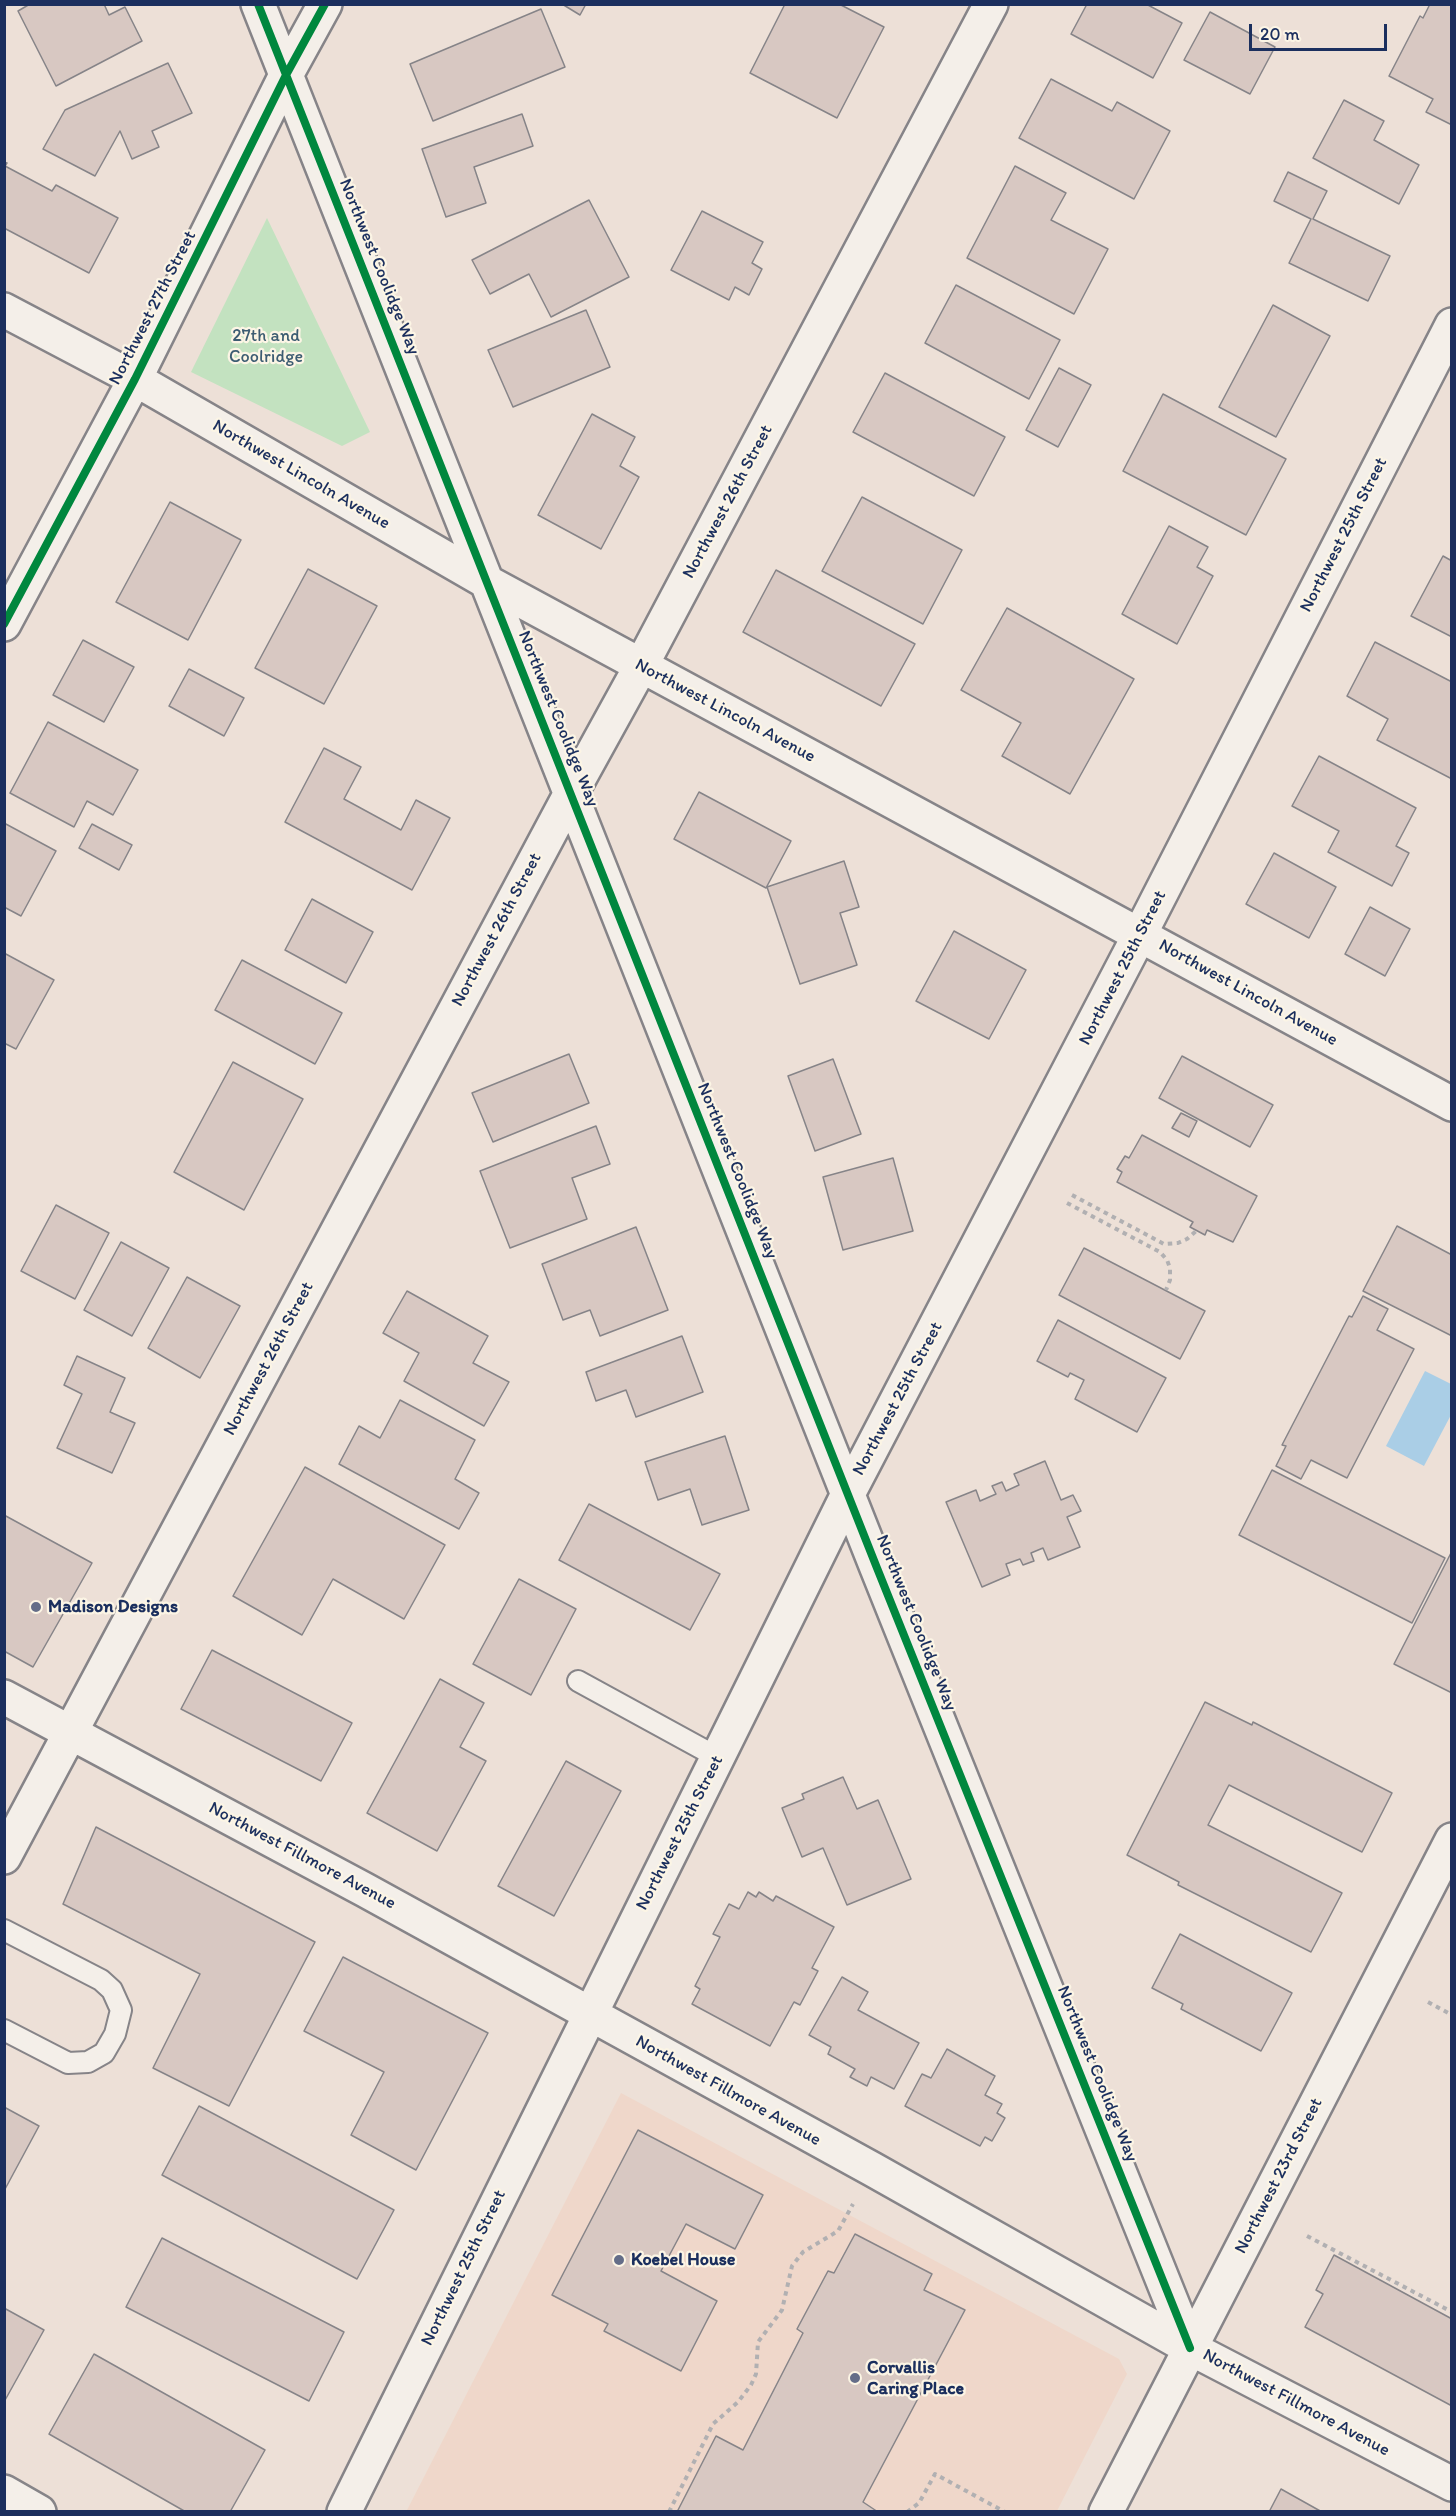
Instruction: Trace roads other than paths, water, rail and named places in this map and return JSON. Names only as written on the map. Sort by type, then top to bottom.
[{"type":"street","name":"Northwest Coolidge Way","points":[[258,4],[848,1494],[1190,2348]]},
{"type":"street","name":"Northwest 27th Street","points":[[4,624],[135,379],[286,75],[325,4]]},
{"type":"street","name":"Northwest 26th Street","points":[[4,1857],[571,793],[641,666],[991,4]]},
{"type":"street","name":"Northwest Lincoln Avenue","points":[[4,310],[135,379],[487,582],[1452,1104]]},
{"type":"street","name":"Northwest 25th Street","points":[[344,2511],[848,1494],[1140,934],[1452,325]]},
{"type":"street","name":"Northwest Fillmore Avenue","points":[[4,1697],[365,1890],[872,2169],[1190,2348],[1452,2484]]},
{"type":"street","name":"Northwest 23rd Street","points":[[1106,2511],[1452,1840]]},
{"type":"street","points":[[4,2492],[39,2511]]},
{"type":"lane","points":[[578,1681],[717,1757]]},
{"type":"lane","points":[[4,1930],[101,1980],[112,1990],[121,2010],[115,2034],[104,2053],[88,2062],[68,2063],[4,2030]]},
{"type":"water","points":[[1425,1371],[1451,1384],[1452,1413],[1424,1466],[1386,1446]]},
{"type":"place","name":"Madison Designs","points":[[36,1607]]},
{"type":"place","name":"Koebel House","points":[[619,2260]]},
{"type":"place","name":"Corvallis Caring Place","points":[[855,2378]]},
{"type":"park label","name":"27th and Coolridge","points":[[266,346]]}]
